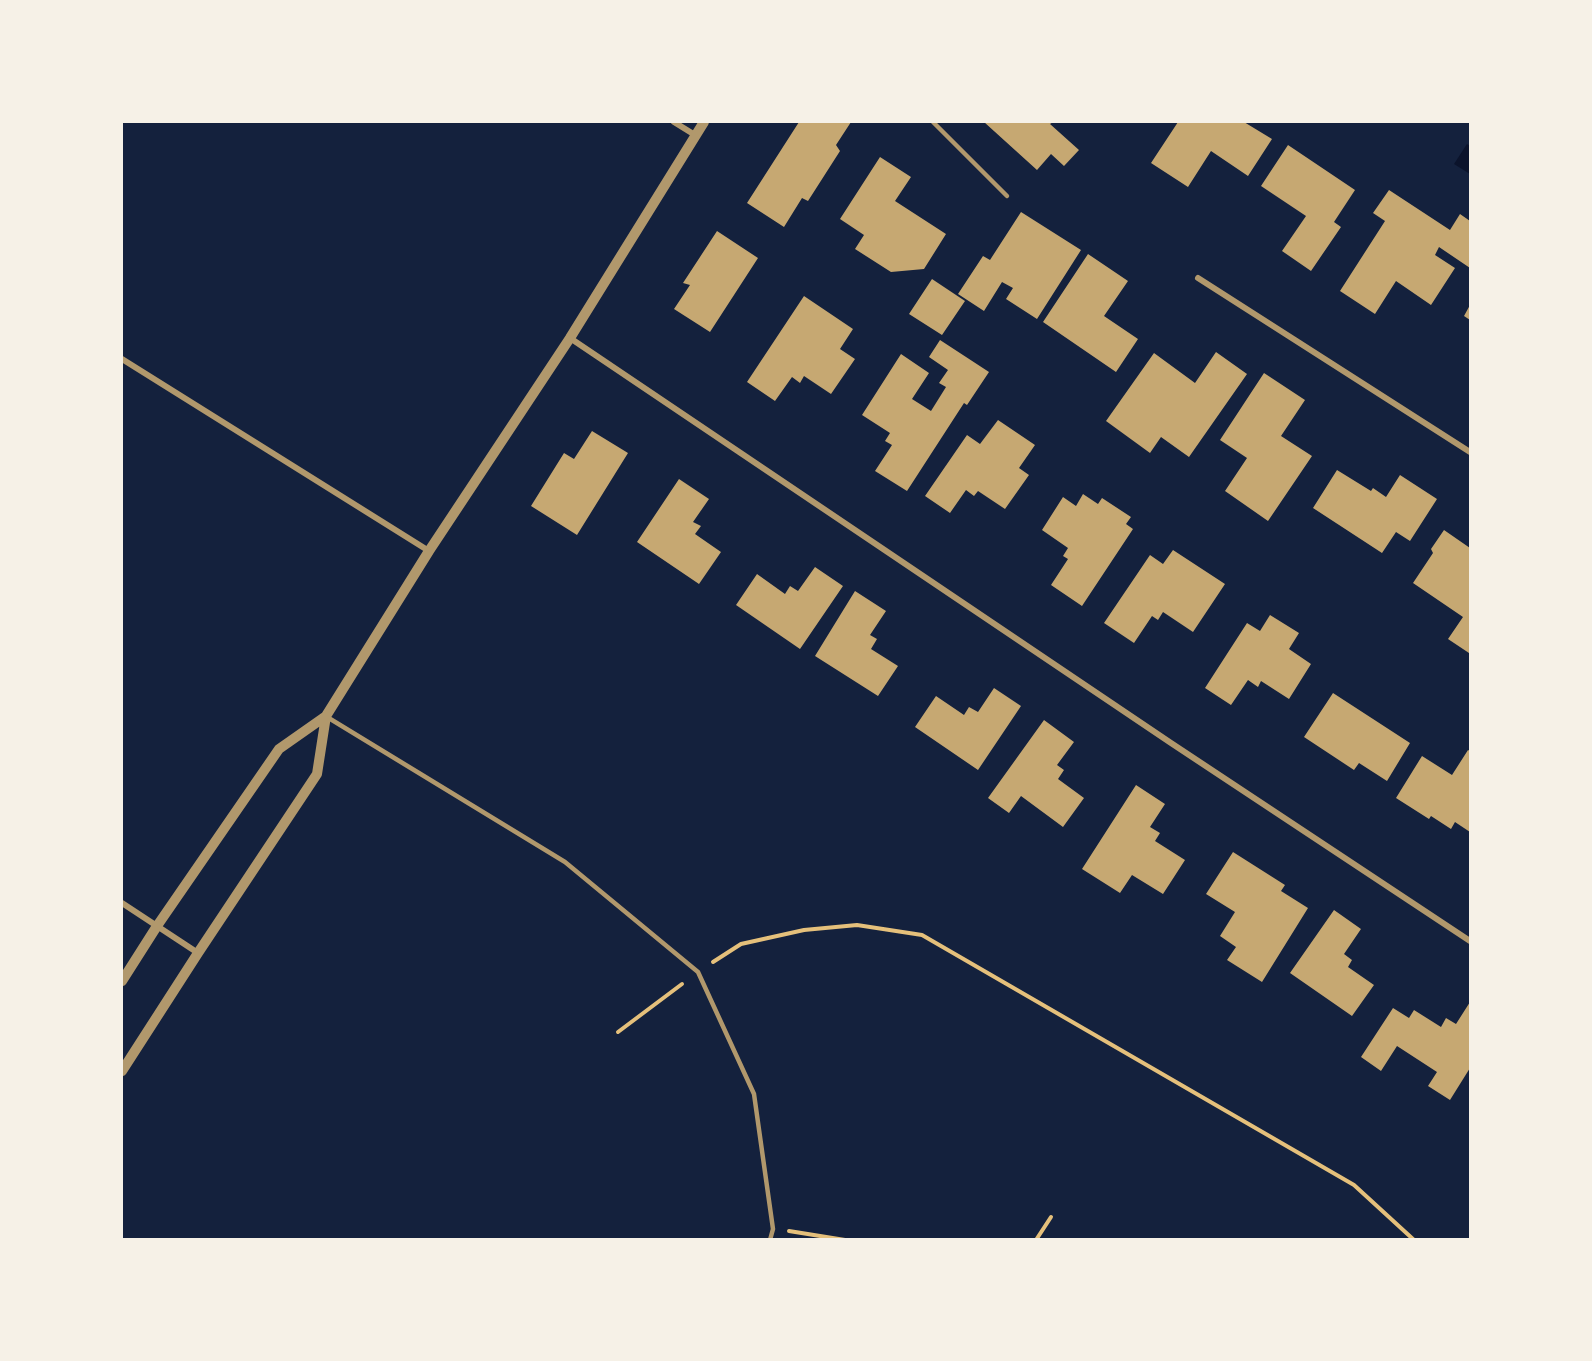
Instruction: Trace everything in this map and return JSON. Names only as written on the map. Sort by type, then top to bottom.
[{"type":"street","points":[[674,122],[695,135]]},
{"type":"street","points":[[122,981],[157,926],[279,749],[326,716],[429,551],[570,338],[704,122]]},
{"type":"street","points":[[1198,278],[1470,452]]},
{"type":"street","points":[[570,338],[1470,941]]},
{"type":"street","points":[[122,359],[429,551]]},
{"type":"street","points":[[122,1071],[317,774],[326,716]]},
{"type":"street","points":[[122,903],[198,953]]},
{"type":"lane","points":[[933,122],[1007,196]]},
{"type":"lane","points":[[326,716],[565,862],[698,972],[754,1094],[773,1229],[770,1239]]},
{"type":"path","points":[[618,1032],[698,972],[741,944],[804,930],[857,925],[922,935],[1354,1185],[1414,1239]]},
{"type":"path","points":[[1036,1239],[1051,1217]]},
{"type":"path","points":[[773,1229],[845,1239]]},
{"type":"water","points":[[1467,144],[1470,146],[1470,174],[1454,164]]},
{"type":"building","points":[[799,122],[851,122],[836,145],[840,151],[808,201],[802,198],[784,227],[747,203]]},
{"type":"building","points":[[984,122],[1053,122],[1050,124],[1079,150],[1064,166],[1051,154],[1037,170]]},
{"type":"building","points":[[1178,122],[1244,122],[1272,139],[1248,176],[1211,151],[1188,187],[1151,163]]},
{"type":"building","points":[[1288,145],[1355,190],[1334,222],[1341,227],[1311,271],[1282,251],[1306,216],[1261,186]]},
{"type":"building","points":[[880,157],[911,177],[895,201],[946,234],[924,269],[891,272],[855,249],[864,235],[840,219]]},
{"type":"building","points":[[1389,190],[1450,230],[1460,214],[1470,221],[1470,268],[1439,247],[1435,255],[1455,268],[1431,305],[1396,281],[1375,314],[1340,291],[1385,221],[1373,213]]},
{"type":"building","points":[[1021,212],[1081,250],[1037,319],[1006,299],[1013,288],[1002,282],[984,311],[958,294],[983,256],[990,260]]},
{"type":"building","points":[[717,231],[758,258],[710,332],[674,309],[690,285],[683,283]]},
{"type":"building","points":[[1088,254],[1128,281],[1104,316],[1138,339],[1116,372],[1043,322]]},
{"type":"building","points":[[932,279],[965,301],[942,335],[909,314]]},
{"type":"building","points":[[804,296],[853,329],[840,349],[855,359],[831,394],[804,376],[800,383],[792,377],[775,401],[747,382]]},
{"type":"building","points":[[1470,305],[1470,320],[1464,316]]},
{"type":"building","points":[[940,340],[989,372],[967,405],[964,403],[907,491],[875,471],[892,445],[885,441],[890,433],[862,415],[901,354],[929,373],[912,399],[931,411],[946,387],[939,383],[948,370],[929,357]]},
{"type":"building","points":[[1216,352],[1247,374],[1189,457],[1161,437],[1150,453],[1106,421],[1154,353],[1195,383]]},
{"type":"building","points":[[1264,373],[1305,400],[1281,436],[1312,456],[1268,521],[1225,491],[1247,458],[1220,440]]},
{"type":"building","points":[[998,420],[1035,445],[1019,468],[1029,475],[1005,509],[978,491],[974,496],[966,490],[950,513],[925,496],[967,435],[980,444]]},
{"type":"building","points":[[592,431],[628,453],[577,535],[531,506],[564,453],[574,459]]},
{"type":"building","points":[[1337,470],[1371,491],[1373,488],[1386,497],[1400,475],[1437,499],[1410,541],[1396,532],[1382,553],[1313,508]]},
{"type":"building","points":[[679,479],[709,499],[693,522],[701,526],[695,534],[721,552],[699,584],[637,542]]},
{"type":"building","points":[[1083,494],[1098,504],[1102,498],[1131,517],[1126,524],[1133,529],[1082,606],[1051,585],[1068,559],[1063,556],[1068,548],[1042,530],[1063,497],[1076,506]]},
{"type":"building","points":[[1444,530],[1470,548],[1469,653],[1448,639],[1463,617],[1413,583],[1433,553],[1431,549]]},
{"type":"building","points":[[1173,550],[1225,584],[1193,632],[1163,612],[1158,620],[1152,616],[1134,643],[1104,623],[1150,555],[1163,564]]},
{"type":"building","points":[[815,567],[843,586],[800,649],[736,605],[757,574],[785,594],[790,586],[798,591]]},
{"type":"building","points":[[855,591],[886,611],[870,635],[877,639],[871,649],[898,666],[878,696],[815,656]]},
{"type":"building","points":[[1270,615],[1299,633],[1289,649],[1311,664],[1289,699],[1261,681],[1258,687],[1248,680],[1231,705],[1205,688],[1247,623],[1260,631]]},
{"type":"building","points":[[994,688],[1021,706],[978,770],[915,727],[936,696],[964,715],[969,707],[978,712]]},
{"type":"building","points":[[1333,693],[1410,743],[1387,781],[1359,763],[1354,770],[1304,737]]},
{"type":"building","points":[[1044,720],[1074,742],[1057,765],[1064,770],[1058,779],[1084,798],[1063,827],[1021,796],[1009,813],[988,798]]},
{"type":"building","points":[[1468,750],[1470,751],[1470,832],[1455,822],[1451,829],[1431,816],[1429,819],[1396,798],[1422,756],[1452,775]]},
{"type":"building","points":[[1136,785],[1165,804],[1150,827],[1160,833],[1155,841],[1185,860],[1163,894],[1132,875],[1120,893],[1082,869]]},
{"type":"building","points":[[1233,852],[1285,885],[1281,891],[1308,908],[1262,982],[1227,960],[1236,947],[1220,936],[1235,912],[1206,894]]},
{"type":"building","points":[[1334,910],[1361,929],[1344,954],[1352,960],[1348,967],[1374,985],[1352,1016],[1290,973]]},
{"type":"building","points":[[1470,1002],[1470,1068],[1450,1100],[1428,1086],[1437,1072],[1397,1046],[1381,1071],[1361,1057],[1393,1008],[1409,1018],[1414,1010],[1441,1027],[1446,1018],[1456,1024]]}]
